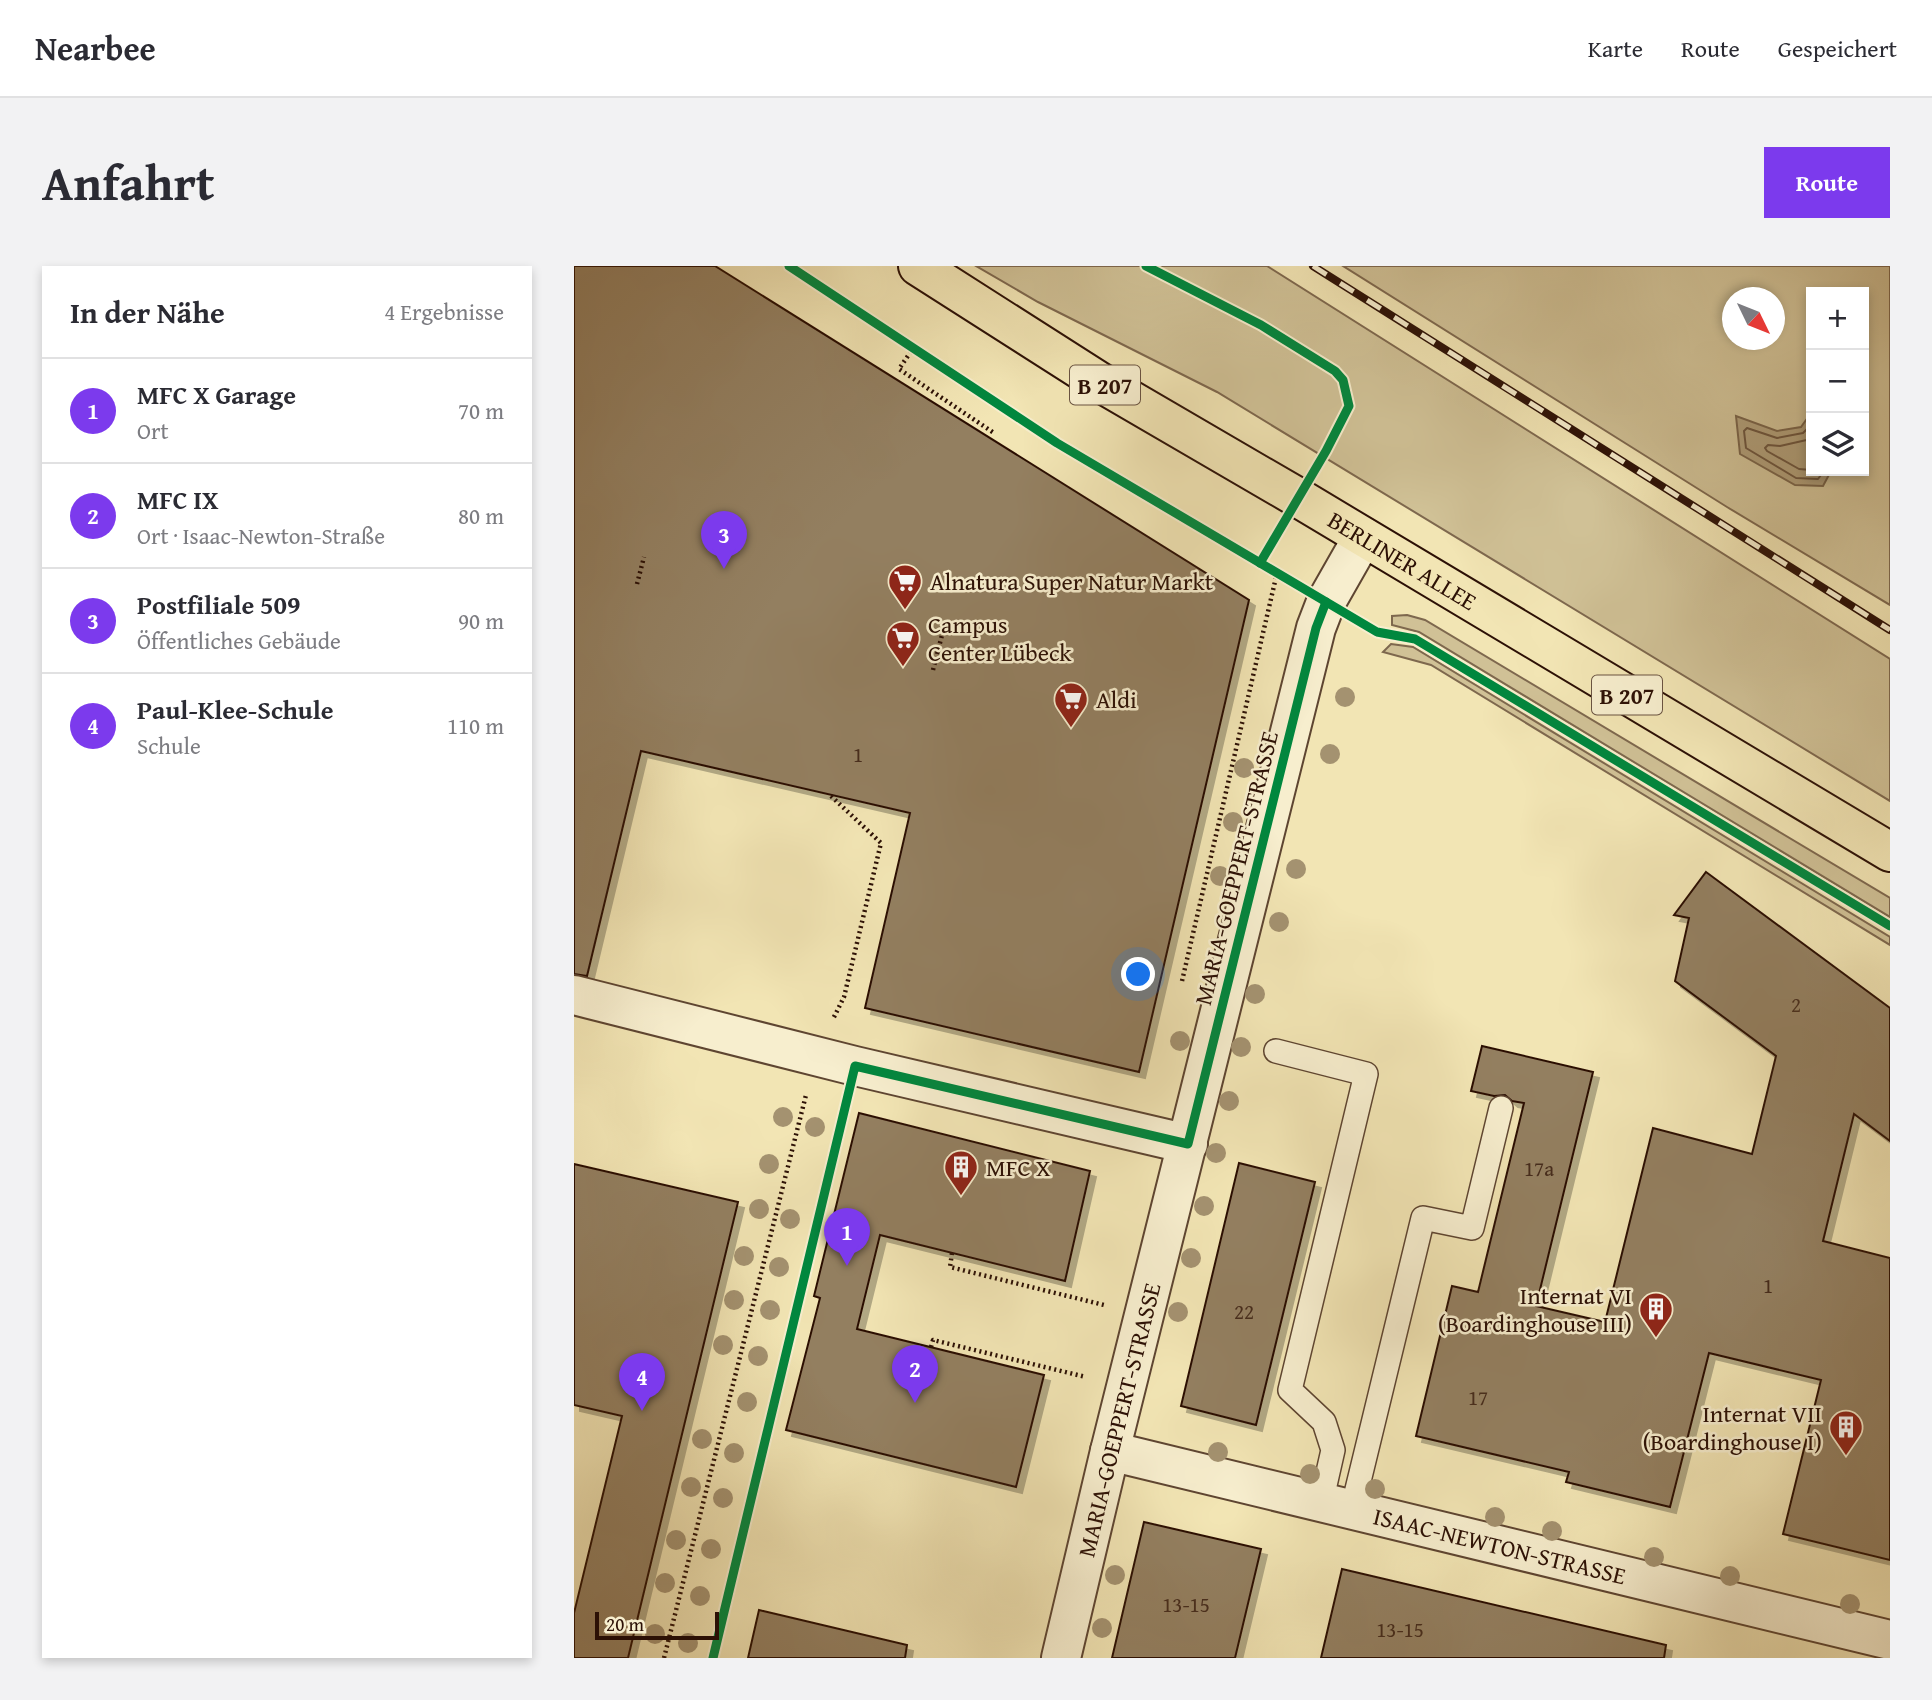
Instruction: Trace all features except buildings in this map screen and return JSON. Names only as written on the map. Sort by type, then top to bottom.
[{"type":"main road","name":"BERLINER ALLEE","points":[[918,266],[1103,384],[1890,852]]},
{"type":"street","name":"MARIA-GOEPPERT-STRASSE","points":[[1061,1658],[1110,1451],[1316,628],[1326,602],[1363,537]]},
{"type":"street","points":[[574,995],[816,1056],[1188,1144]]},
{"type":"street","name":"ISAAC-NEWTON-STRASSE","points":[[1110,1451],[1890,1640]]},
{"type":"lane","points":[[1276,1051],[1366,1074],[1290,1390],[1324,1422],[1333,1450],[1336,1506]]},
{"type":"lane","points":[[1336,1506],[1423,1217],[1472,1228],[1501,1108]]},
{"type":"path","points":[[914,347],[899,369],[994,433]]},
{"type":"path","points":[[636,583],[644,557]]},
{"type":"path","points":[[933,670],[942,635]]},
{"type":"path","points":[[664,1658],[816,1056],[844,997],[881,843],[831,796]]},
{"type":"path","points":[[952,1253],[950,1267],[1104,1305]]},
{"type":"path","points":[[931,1347],[933,1340],[1086,1377]]},
{"type":"shaded area","points":[[976,266],[1267,266],[1890,659],[1890,801],[1217,392],[1038,302]]},
{"type":"shaded area","points":[[1343,266],[1890,266],[1890,605],[1727,507]]},
{"type":"shaded area","points":[[1407,615],[1425,620],[1890,898],[1890,917],[1419,632],[1392,625],[1392,616]]},
{"type":"shaded area","points":[[1391,644],[1413,647],[1890,937],[1890,945],[1431,665],[1383,652]]},
{"type":"water","points":[[1736,416],[1777,431],[1801,427],[1806,420],[1806,476],[1828,476],[1823,486],[1795,485],[1740,454]]},
{"type":"railway","points":[[1313,266],[1890,630]]},
{"type":"cycle path","points":[[789,266],[1057,443],[1377,632],[1415,639],[1890,926]]},
{"type":"cycle path","points":[[1146,266],[1261,325],[1335,371],[1343,380],[1349,406],[1326,451],[1260,563]]},
{"type":"cycle path","points":[[713,1658],[855,1066],[1188,1144],[1316,628],[1326,602]]},
{"type":"place","name":"Postfiliale 509","points":[[724,569]]},
{"type":"place","name":"Alnatura Super Natur Markt","points":[[905,611]]},
{"type":"place","name":"Campus Center Lübeck","points":[[903,668]]},
{"type":"place","name":"Aldi","points":[[1071,729]]},
{"type":"place","name":"MFC X","points":[[961,1197]]},
{"type":"place","name":"MFC X Garage","points":[[847,1266]]},
{"type":"place","name":"Internat VI (Boardinghouse III)","points":[[1656,1339]]},
{"type":"place","name":"MFC IX","points":[[915,1403]]},
{"type":"place","name":"Paul-Klee-Schule","points":[[642,1411]]},
{"type":"place","name":"Internat VII (Boardinghouse I)","points":[[1846,1457]]}]
